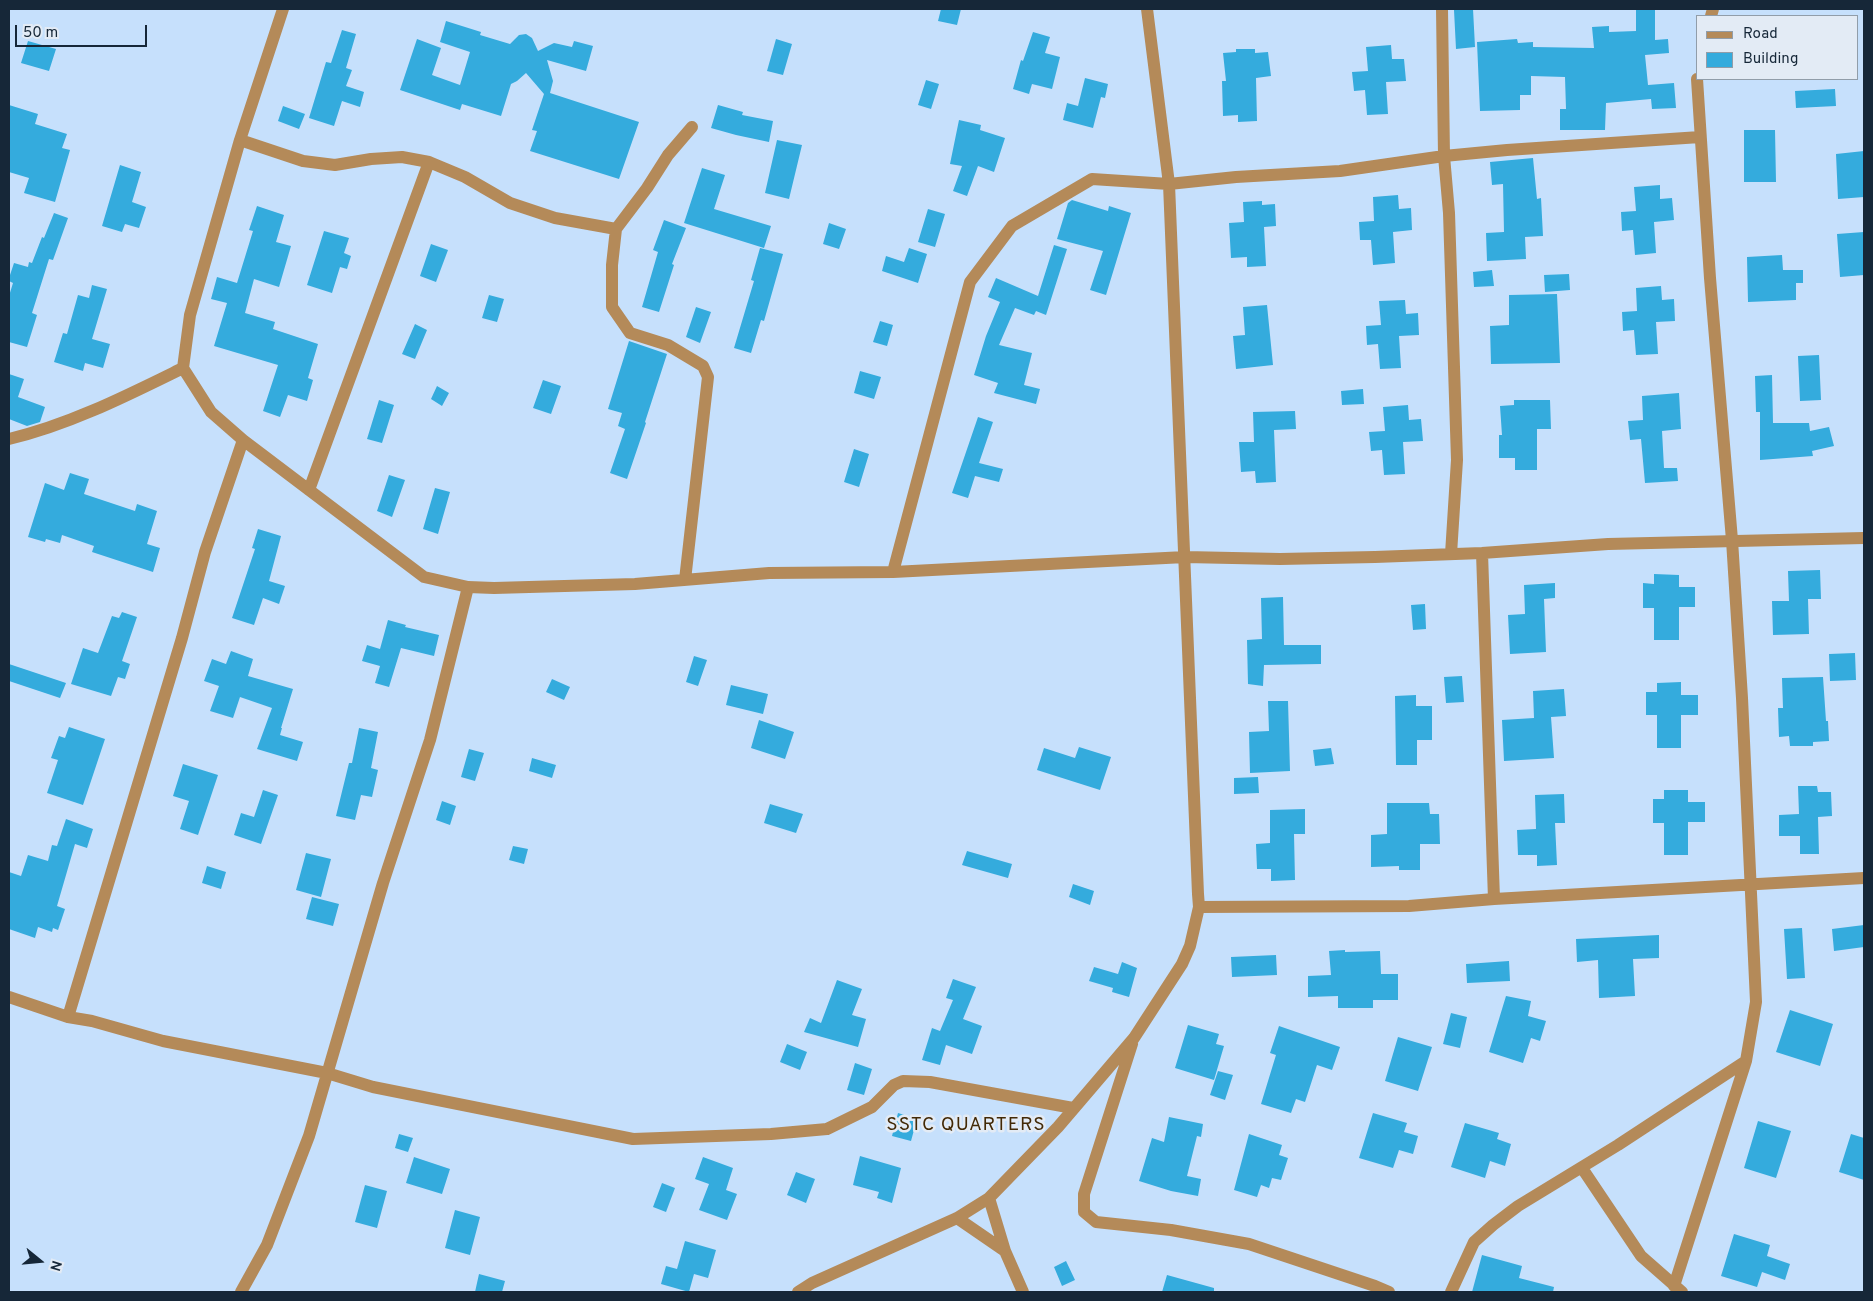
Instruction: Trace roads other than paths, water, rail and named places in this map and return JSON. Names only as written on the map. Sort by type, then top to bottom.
[{"type":"street","points":[[283,9],[240,140],[190,315],[183,368],[211,412],[243,440],[424,577],[468,588],[494,588],[616,584],[769,573],[894,572],[1185,557],[1375,558],[1608,544],[1864,538]]},
{"type":"street","points":[[798,1292],[957,1218],[989,1198],[1058,1127],[1134,1038],[1182,964],[1190,946],[1198,907],[1169,184],[1147,9]]},
{"type":"street","points":[[1442,9],[1444,156],[1449,214],[1458,460],[1451,554]]},
{"type":"street","points":[[1582,1168],[1641,1256],[1678,1289],[1746,1061],[1756,1002],[1742,698],[1732,540],[1697,80]]},
{"type":"street","points":[[685,580],[708,377],[703,366],[668,345],[630,333],[612,307],[612,265],[616,229],[647,188],[668,155],[692,127]]},
{"type":"street","points":[[894,572],[970,282],[1012,226],[1092,179],[1169,184],[1236,177],[1340,171],[1444,156],[1700,137]]},
{"type":"street","points":[[240,140],[302,161],[334,165],[371,159],[402,157],[429,162],[465,177],[510,203],[555,218],[616,229]]},
{"type":"street","points":[[309,490],[429,162]]},
{"type":"street","points":[[9,439],[27,435],[115,401],[183,368]]},
{"type":"street","points":[[68,1017],[182,638],[205,552],[243,440]]},
{"type":"street","points":[[1482,553],[1494,899]]},
{"type":"street","points":[[241,1292],[267,1245],[309,1136],[383,884],[430,740],[468,588]]},
{"type":"street","points":[[1198,907],[1409,906],[1494,899],[1864,878]]},
{"type":"street","points":[[9,997],[68,1017],[92,1021],[163,1041],[327,1073],[373,1087],[633,1139],[771,1134],[827,1129],[872,1108],[894,1085],[903,1081],[930,1082],[1073,1108]]},
{"type":"street","points":[[1134,1038],[1084,1194],[1084,1212],[1096,1222],[1171,1230],[1249,1244],[1389,1292]]},
{"type":"street","points":[[1450,1292],[1474,1242],[1486,1230],[1518,1206],[1582,1168],[1746,1061]]},
{"type":"street","points":[[989,1198],[1005,1251],[1023,1292]]},
{"type":"street","points":[[957,1218],[1005,1251]]},
{"type":"district","name":"SSTC QUARTERS","points":[[966,1126]]}]
